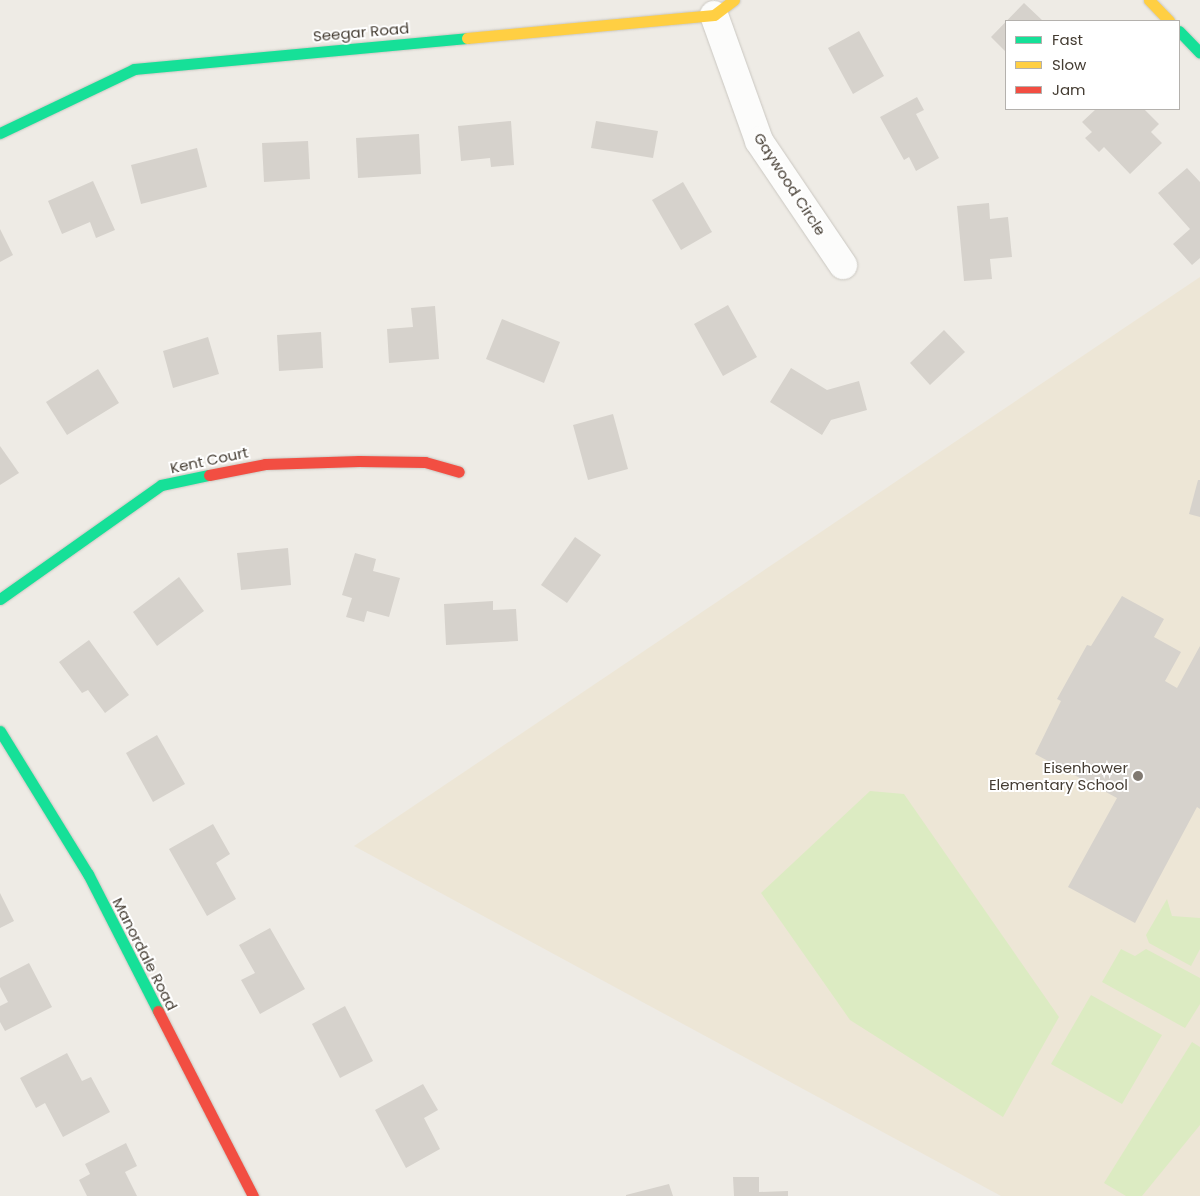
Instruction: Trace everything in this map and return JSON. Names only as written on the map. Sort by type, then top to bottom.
[{"type":"street","points":[[1149,0],[1168,20]]},
{"type":"street","name":"Seegar Road","points":[[0,132],[134,68],[724,8]]},
{"type":"street","name":"Gaywood Circle","points":[[724,8],[759,141],[843,265]]},
{"type":"street","points":[[1180,32],[1200,53]]},
{"type":"street","name":"Kent Court","points":[[0,599],[161,485],[265,464],[359,461],[425,462],[459,472]]},
{"type":"street","name":"Manordale Road","points":[[0,732],[88,874],[252,1196]]},
{"type":"shaded area","points":[[1200,277],[1200,1196],[1001,1196],[354,846]]},
{"type":"green space","points":[[870,791],[904,794],[1059,1017],[1003,1117],[850,1020],[761,893]]},
{"type":"green space","points":[[1167,899],[1172,916],[1200,918],[1200,949],[1191,966],[1149,943],[1146,935]]},
{"type":"green space","points":[[1121,949],[1135,956],[1146,949],[1200,978],[1200,1004],[1185,1028],[1102,982]]},
{"type":"green space","points":[[1091,995],[1162,1035],[1122,1104],[1051,1064]]},
{"type":"green space","points":[[1192,1042],[1200,1047],[1200,1125],[1142,1196],[1126,1196],[1104,1183]]},
{"type":"building","points":[[1024,3],[1042,20],[1008,20]]},
{"type":"building","points":[[1005,23],[1005,51],[991,37]]},
{"type":"building","points":[[859,31],[884,76],[853,94],[828,48]]},
{"type":"building","points":[[917,97],[924,110],[916,114],[939,158],[916,171],[909,157],[904,160],[880,117]]},
{"type":"building","points":[[1095,110],[1145,110],[1159,124],[1151,132],[1162,143],[1130,174],[1104,147],[1099,152],[1085,138],[1092,132],[1082,122]]},
{"type":"building","points":[[511,121],[514,165],[491,167],[490,158],[461,161],[458,126]]},
{"type":"building","points":[[596,121],[658,131],[653,158],[591,148]]},
{"type":"building","points":[[419,134],[421,174],[358,178],[356,138]]},
{"type":"building","points":[[308,141],[310,179],[264,182],[262,143]]},
{"type":"building","points":[[197,148],[207,187],[141,204],[131,165]]},
{"type":"building","points":[[1187,168],[1200,182],[1200,258],[1192,265],[1173,244],[1190,229],[1158,193]]},
{"type":"building","points":[[93,181],[115,230],[96,238],[90,222],[62,234],[48,201]]},
{"type":"building","points":[[683,182],[712,232],[681,250],[652,200]]},
{"type":"building","points":[[989,203],[990,219],[1008,217],[1012,257],[990,259],[992,279],[964,281],[957,206]]},
{"type":"building","points":[[0,229],[13,255],[0,262]]},
{"type":"building","points":[[728,305],[757,357],[723,376],[694,324]]},
{"type":"building","points":[[435,306],[439,359],[389,363],[387,329],[413,327],[411,308]]},
{"type":"building","points":[[502,319],[560,342],[544,383],[486,359]]},
{"type":"building","points":[[944,330],[965,352],[930,385],[910,363]]},
{"type":"building","points":[[321,332],[323,368],[279,371],[277,335]]},
{"type":"building","points":[[208,337],[219,374],[173,388],[163,351]]},
{"type":"building","points":[[791,368],[827,390],[859,381],[867,410],[831,420],[822,435],[770,402]]},
{"type":"building","points":[[98,369],[119,403],[67,435],[46,402]]},
{"type":"building","points":[[613,414],[628,469],[588,480],[573,425]]},
{"type":"building","points":[[0,446],[19,473],[0,485]]},
{"type":"building","points":[[1198,480],[1200,480],[1200,517],[1189,514]]},
{"type":"building","points":[[575,537],[601,555],[567,603],[541,585]]},
{"type":"building","points":[[288,548],[291,585],[241,590],[237,553]]},
{"type":"building","points":[[355,553],[376,559],[373,571],[400,578],[389,617],[367,611],[364,622],[346,617],[352,598],[342,595]]},
{"type":"building","points":[[179,577],[204,611],[157,646],[133,612]]},
{"type":"building","name":"Eisenhower Elementary School","points":[[1122,596],[1164,619],[1154,637],[1181,652],[1165,681],[1177,688],[1200,646],[1200,809],[1197,807],[1135,923],[1068,887],[1117,798],[1035,754],[1061,701],[1057,699],[1087,645],[1091,646]]},
{"type":"building","points":[[493,601],[493,610],[516,609],[518,641],[446,645],[444,604]]},
{"type":"building","points":[[89,640],[129,695],[105,713],[88,690],[82,693],[59,662]]},
{"type":"building","points":[[157,735],[185,784],[153,802],[126,753]]},
{"type":"building","points":[[213,824],[230,854],[216,863],[236,899],[207,916],[169,849]]},
{"type":"building","points":[[0,893],[14,921],[0,928]]},
{"type":"building","points":[[270,928],[305,989],[260,1014],[241,980],[255,973],[239,945]]},
{"type":"building","points":[[29,963],[52,1007],[5,1031],[0,1022],[0,1006],[8,1002],[0,987],[0,978]]},
{"type":"building","points":[[345,1006],[373,1061],[340,1078],[312,1024]]},
{"type":"building","points":[[67,1053],[82,1081],[91,1077],[110,1112],[63,1137],[45,1103],[36,1108],[20,1078]]},
{"type":"building","points":[[423,1084],[438,1110],[424,1118],[440,1149],[406,1168],[375,1110]]},
{"type":"building","points":[[126,1143],[137,1166],[125,1172],[137,1196],[87,1196],[79,1180],[90,1174],[85,1164]]},
{"type":"building","points":[[733,1177],[759,1177],[759,1192],[788,1191],[788,1196],[734,1196]]},
{"type":"building","points":[[669,1184],[673,1196],[626,1196],[626,1195]]},
{"type":"traffic: fast","points":[[1180,32],[1200,53]]},
{"type":"traffic: fast","points":[[0,133],[134,69],[467,38]]},
{"type":"traffic: fast","points":[[0,599],[161,485],[209,475]]},
{"type":"traffic: fast","points":[[0,731],[88,874],[158,1011]]},
{"type":"traffic: slow","points":[[467,38],[714,15],[734,0]]},
{"type":"traffic: slow","points":[[1149,0],[1168,20]]},
{"type":"traffic: jam","points":[[209,475],[265,464],[359,461],[425,462],[459,472]]},
{"type":"traffic: jam","points":[[158,1011],[253,1196]]},
{"type":"place","name":"Eisenhower Elementary School","points":[[1138,776]]}]
